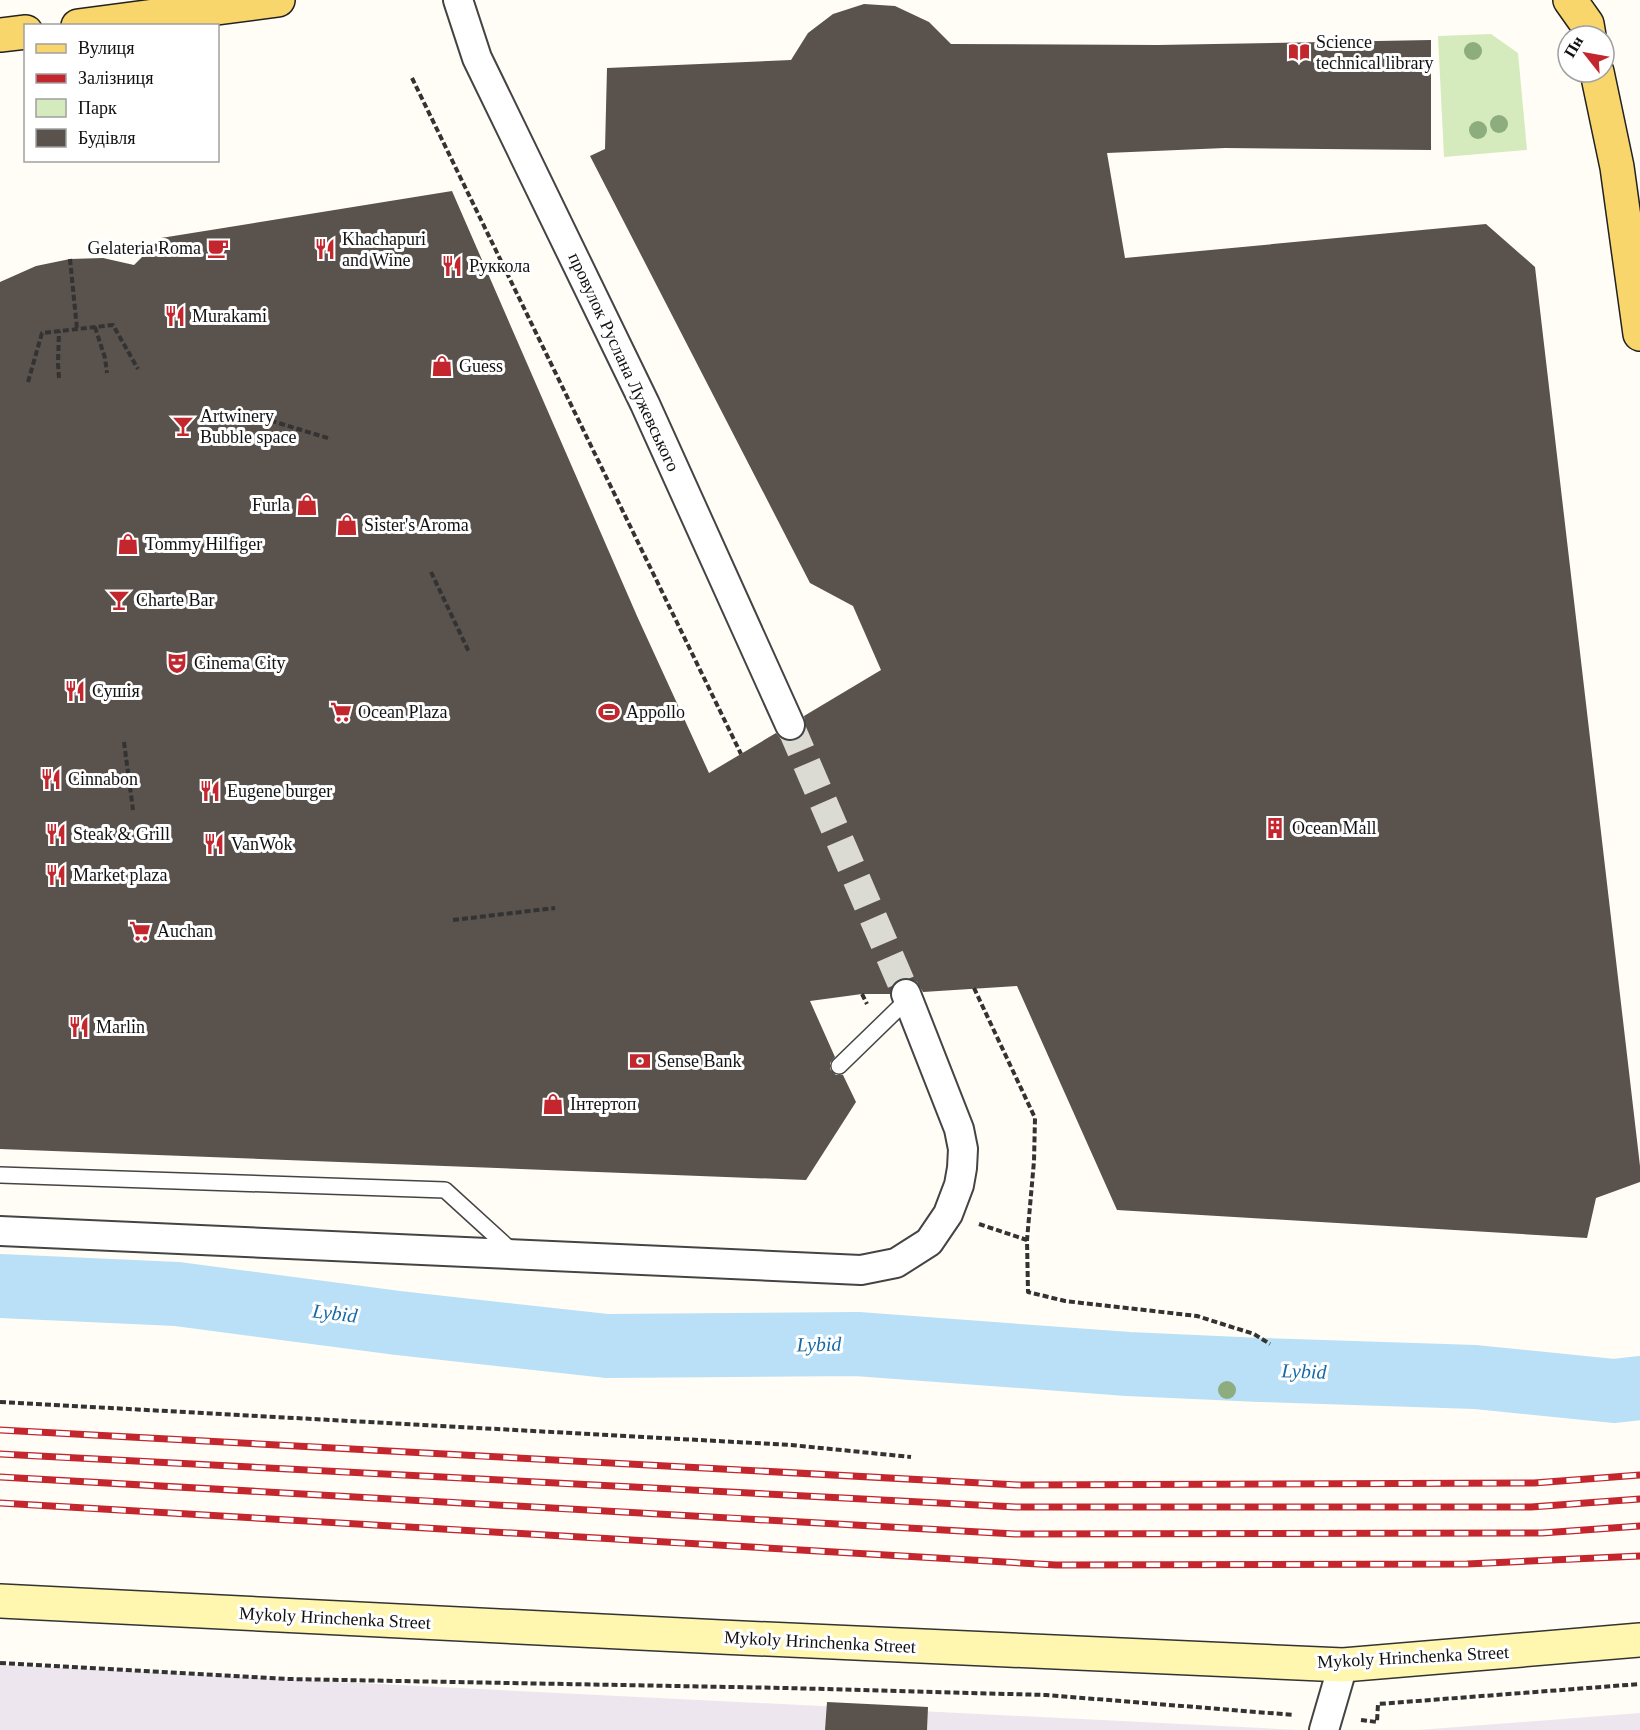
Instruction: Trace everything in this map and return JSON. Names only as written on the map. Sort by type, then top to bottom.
[{"type":"main road","points":[[93,24],[278,0]]},
{"type":"main road","points":[[1570,0],[1587,24]]},
{"type":"main road","points":[[1600,84],[1617,167],[1640,334]]},
{"type":"main road","name":"Mykoly Hrinchenka Street","points":[[0,1601],[733,1638],[1343,1665],[1640,1640]]},
{"type":"street","name":"провулок Руслана Лужевського","points":[[458,0],[477,58],[645,404],[790,725]]},
{"type":"street","points":[[0,1231],[861,1270],[896,1263],[929,1242],[948,1214],[959,1185],[963,1149],[959,1129],[907,996]]},
{"type":"street","points":[[1324,1730],[1343,1665]]},
{"type":"lane","points":[[839,1065],[879,1028],[907,996]]},
{"type":"lane","points":[[0,1175],[445,1190],[515,1254]]},
{"type":"path","points":[[412,78],[741,754]]},
{"type":"path","points":[[70,259],[77,329]]},
{"type":"path","points":[[28,382],[42,333],[113,325],[138,369]]},
{"type":"path","points":[[95,327],[105,358],[106,373]]},
{"type":"path","points":[[59,331],[59,378]]},
{"type":"path","points":[[262,418],[331,439]]},
{"type":"path","points":[[431,572],[469,652]]},
{"type":"path","points":[[124,742],[132,810]]},
{"type":"path","points":[[453,920],[555,908]]},
{"type":"path","points":[[974,988],[1035,1118],[1034,1161],[1027,1240],[1028,1292],[1065,1301],[1197,1316],[1254,1334],[1270,1344]]},
{"type":"path","points":[[862,994],[879,1028]]},
{"type":"path","points":[[0,1402],[780,1445],[911,1457]]},
{"type":"path","points":[[0,1663],[288,1679],[1046,1695],[1279,1714]]},
{"type":"path","points":[[1377,1722],[1378,1704],[1640,1684]]},
{"type":"shaded area","points":[[0,1665],[1300,1730],[0,1730]]},
{"type":"shaded area","points":[[1640,1713],[1640,1730],[1418,1730]]},
{"type":"green space","points":[[1491,34],[1518,53],[1527,150],[1444,157],[1438,36]]},
{"type":"building","points":[[864,4],[895,6],[929,22],[951,44],[1158,45],[1431,40],[1431,150],[1225,148],[1107,153],[1125,258],[1486,224],[1535,267],[1640,1166],[1640,1182],[1596,1198],[1587,1238],[1117,1210],[1017,986],[923,992],[917,982],[908,978],[901,978],[894,983],[890,994],[862,994],[810,1001],[835,1057],[830,1063],[830,1069],[836,1075],[843,1075],[856,1102],[806,1180],[0,1149],[0,282],[36,266],[70,259],[103,258],[134,265],[161,238],[452,191],[637,616],[709,773],[776,733],[781,739],[797,740],[804,734],[806,727],[804,716],[881,670],[853,606],[810,583],[590,156],[605,149],[607,68],[791,60],[808,33],[833,14]]},
{"type":"building","points":[[827,1702],[928,1707],[927,1730],[825,1730]]},
{"type":"waterway","name":"Lybid","points":[[0,1286],[177,1294],[398,1323],[607,1346],[857,1344],[1128,1364],[1475,1377],[1614,1391],[1640,1388]]},
{"type":"tunnel","points":[[790,725],[906,994]]},
{"type":"railway","points":[[0,1430],[1019,1485],[1534,1483],[1640,1475]]},
{"type":"railway","points":[[0,1454],[1016,1507],[1531,1507],[1640,1499]]},
{"type":"railway","points":[[0,1477],[1015,1534],[1542,1533],[1640,1526]]},
{"type":"railway","points":[[0,1503],[1056,1565],[1467,1564],[1640,1556]]},
{"type":"place","name":"Science technical library","points":[[1299,52]]},
{"type":"place","name":"Gelateria Roma","points":[[218,248]]},
{"type":"place","name":"Khachapuri and Wine","points":[[325,249]]},
{"type":"place","name":"Руккола","points":[[452,266]]},
{"type":"place","name":"Murakami","points":[[175,316]]},
{"type":"place","name":"Guess","points":[[442,366]]},
{"type":"place","name":"Artwinery Bubble space","points":[[183,426]]},
{"type":"place","name":"Furla","points":[[307,505]]},
{"type":"place","name":"Sister's Aroma","points":[[347,525]]},
{"type":"place","name":"Tommy Hilfiger","points":[[128,544]]},
{"type":"place","name":"Charte Bar","points":[[119,600]]},
{"type":"place","name":"Cinema City","points":[[177,663]]},
{"type":"place","name":"Сушія","points":[[75,691]]},
{"type":"place","name":"Ocean Plaza","points":[[341,712]]},
{"type":"place","name":"Appollo","points":[[609,712]]},
{"type":"place","name":"Cinnabon","points":[[51,779]]},
{"type":"place","name":"Eugene burger","points":[[210,791]]},
{"type":"place","name":"Ocean Mall","points":[[1275,828]]},
{"type":"place","name":"Steak & Grill","points":[[56,834]]},
{"type":"place","name":"VanWok","points":[[214,844]]},
{"type":"place","name":"Market plaza","points":[[56,875]]},
{"type":"place","name":"Auchan","points":[[140,931]]},
{"type":"place","name":"Marlin","points":[[79,1027]]},
{"type":"place","name":"Sense Bank","points":[[640,1061]]},
{"type":"place","name":"Інтертоп","points":[[553,1104]]}]
